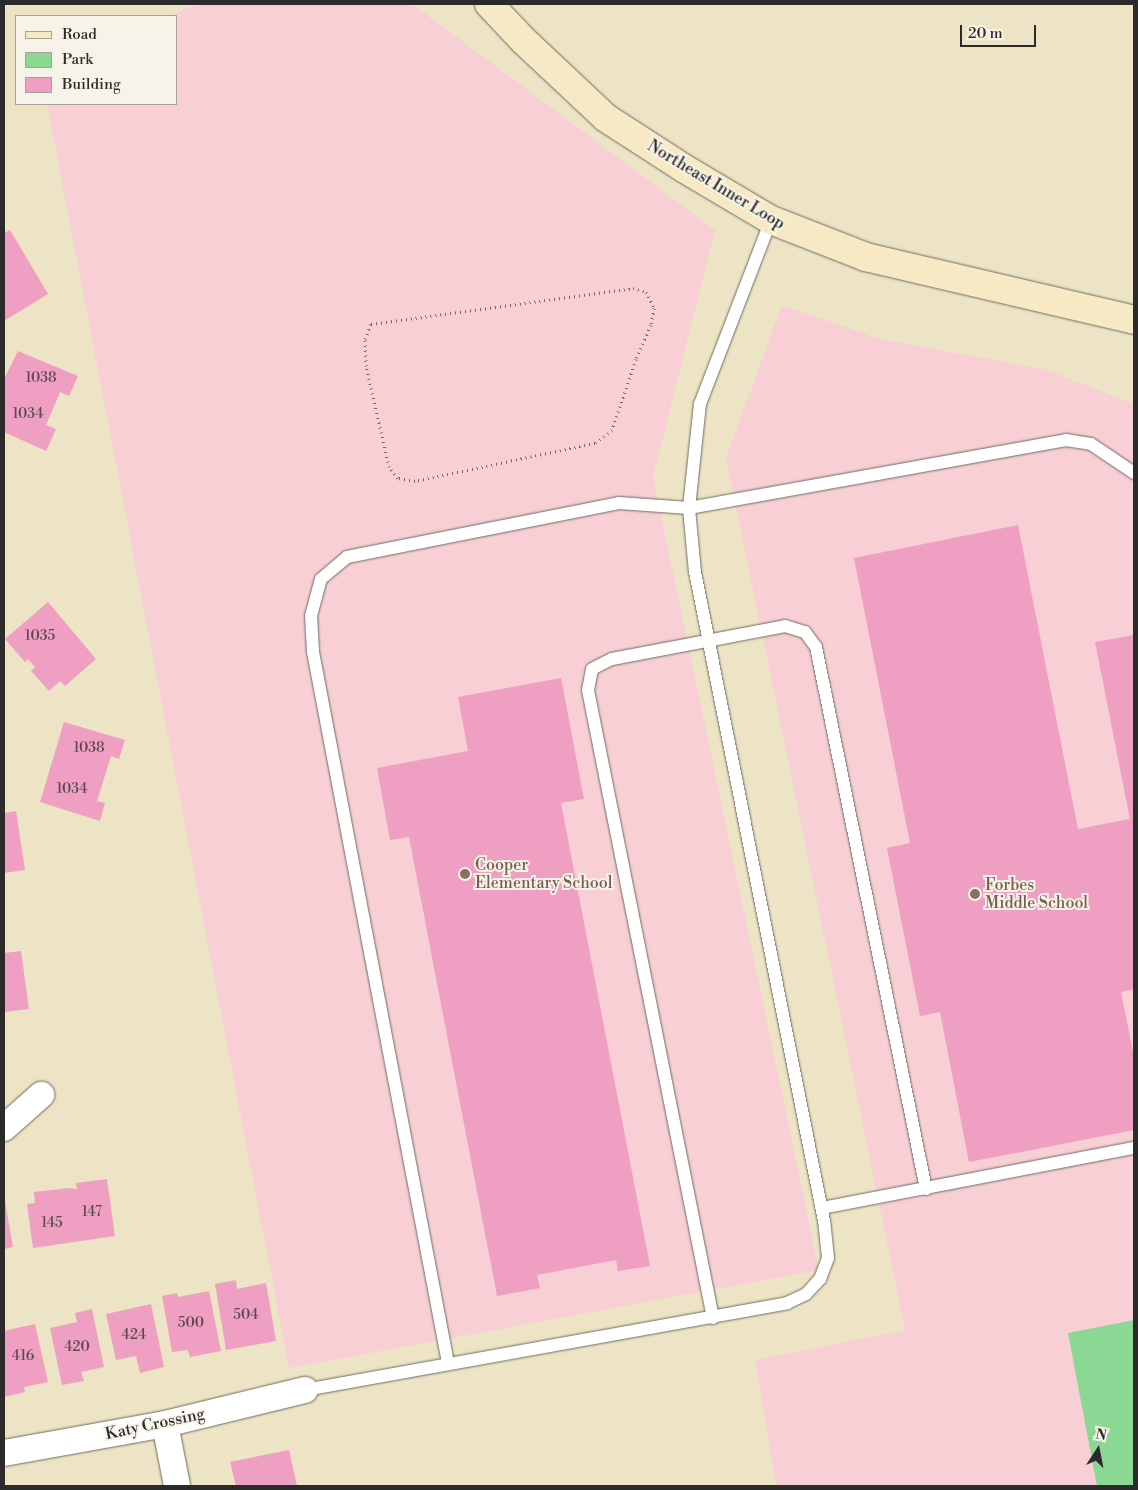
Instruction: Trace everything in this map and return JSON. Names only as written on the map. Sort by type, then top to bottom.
[{"type":"main road","name":"Northeast Inner Loop","points":[[489,4],[524,41],[606,118],[685,169],[771,220],[866,257],[1134,320]]},
{"type":"street","points":[[4,1128],[41,1095]]},
{"type":"street","name":"Katy Crossing","points":[[4,1453],[165,1424],[304,1390]]},
{"type":"street","points":[[165,1424],[177,1486]]},
{"type":"lane","points":[[304,1390],[448,1363],[713,1318],[787,1303],[806,1294],[820,1279],[828,1258],[822,1208],[694,572],[689,508],[700,404],[771,220]]},
{"type":"lane","points":[[448,1363],[313,652],[311,616],[321,579],[347,557],[619,503],[689,508],[1066,440],[1091,444],[1134,473]]},
{"type":"lane","points":[[713,1318],[588,690],[592,669],[612,659],[784,626],[805,632],[816,647],[926,1189]]},
{"type":"lane","points":[[822,1208],[1134,1148]]},
{"type":"path","points":[[633,288],[646,292],[654,308],[651,325],[636,359],[612,430],[595,443],[416,482],[398,478],[389,467],[366,366],[365,339],[371,324],[386,321],[633,288]]},
{"type":"shaded area","name":"Cooper Elementary School","points":[[199,4],[412,4],[715,230],[653,477],[819,1270],[289,1368],[47,105],[178,105],[178,15],[172,15]]},
{"type":"shaded area","name":"Forbes Middle School","points":[[782,305],[879,339],[1044,369],[1134,404],[1134,1486],[776,1486],[755,1360],[905,1330],[726,458]]},
{"type":"green space","points":[[1134,1320],[1134,1486],[1097,1486],[1068,1333]]},
{"type":"building","points":[[10,230],[48,294],[4,321],[4,233]]},
{"type":"building","points":[[18,351],[78,376],[69,396],[60,392],[46,425],[56,429],[46,451],[4,432],[4,379]]},
{"type":"building","points":[[1018,525],[1078,829],[1130,819],[1095,642],[1134,635],[1134,989],[1121,992],[1134,1057],[1134,1130],[969,1162],[940,1012],[920,1016],[887,848],[910,843],[854,558]]},
{"type":"building","points":[[48,602],[96,659],[65,686],[60,681],[49,691],[31,671],[35,667],[28,659],[25,662],[5,639]]},
{"type":"building","points":[[561,678],[584,799],[561,803],[650,1266],[618,1271],[616,1260],[537,1275],[540,1288],[497,1296],[409,837],[390,840],[377,768],[468,751],[458,697]]},
{"type":"building","points":[[64,722],[125,740],[119,759],[111,756],[97,801],[105,803],[100,821],[40,802]]},
{"type":"building","points":[[16,811],[25,870],[4,873],[4,813]]},
{"type":"building","points":[[21,951],[29,1009],[4,1012],[4,953]]},
{"type":"building","points":[[107,1179],[115,1236],[33,1248],[27,1204],[35,1203],[34,1192],[69,1188],[77,1189],[76,1183]]},
{"type":"building","points":[[4,1196],[13,1247],[4,1249]]},
{"type":"building","points":[[236,1280],[237,1289],[266,1283],[276,1341],[226,1350],[215,1284]]},
{"type":"building","points":[[209,1291],[221,1351],[190,1357],[188,1350],[172,1352],[162,1296],[177,1293],[178,1297]]},
{"type":"building","points":[[151,1304],[164,1367],[140,1373],[136,1356],[116,1360],[106,1314]]},
{"type":"building","points":[[92,1309],[104,1367],[81,1372],[84,1381],[62,1385],[50,1328],[77,1322],[75,1313]]},
{"type":"building","points":[[35,1324],[48,1382],[24,1387],[25,1392],[4,1397],[4,1331]]},
{"type":"building","points":[[289,1450],[297,1486],[236,1486],[230,1462]]},
{"type":"place","name":"Cooper Elementary School","points":[[465,874]]},
{"type":"place","name":"Forbes Middle School","points":[[975,894]]}]
